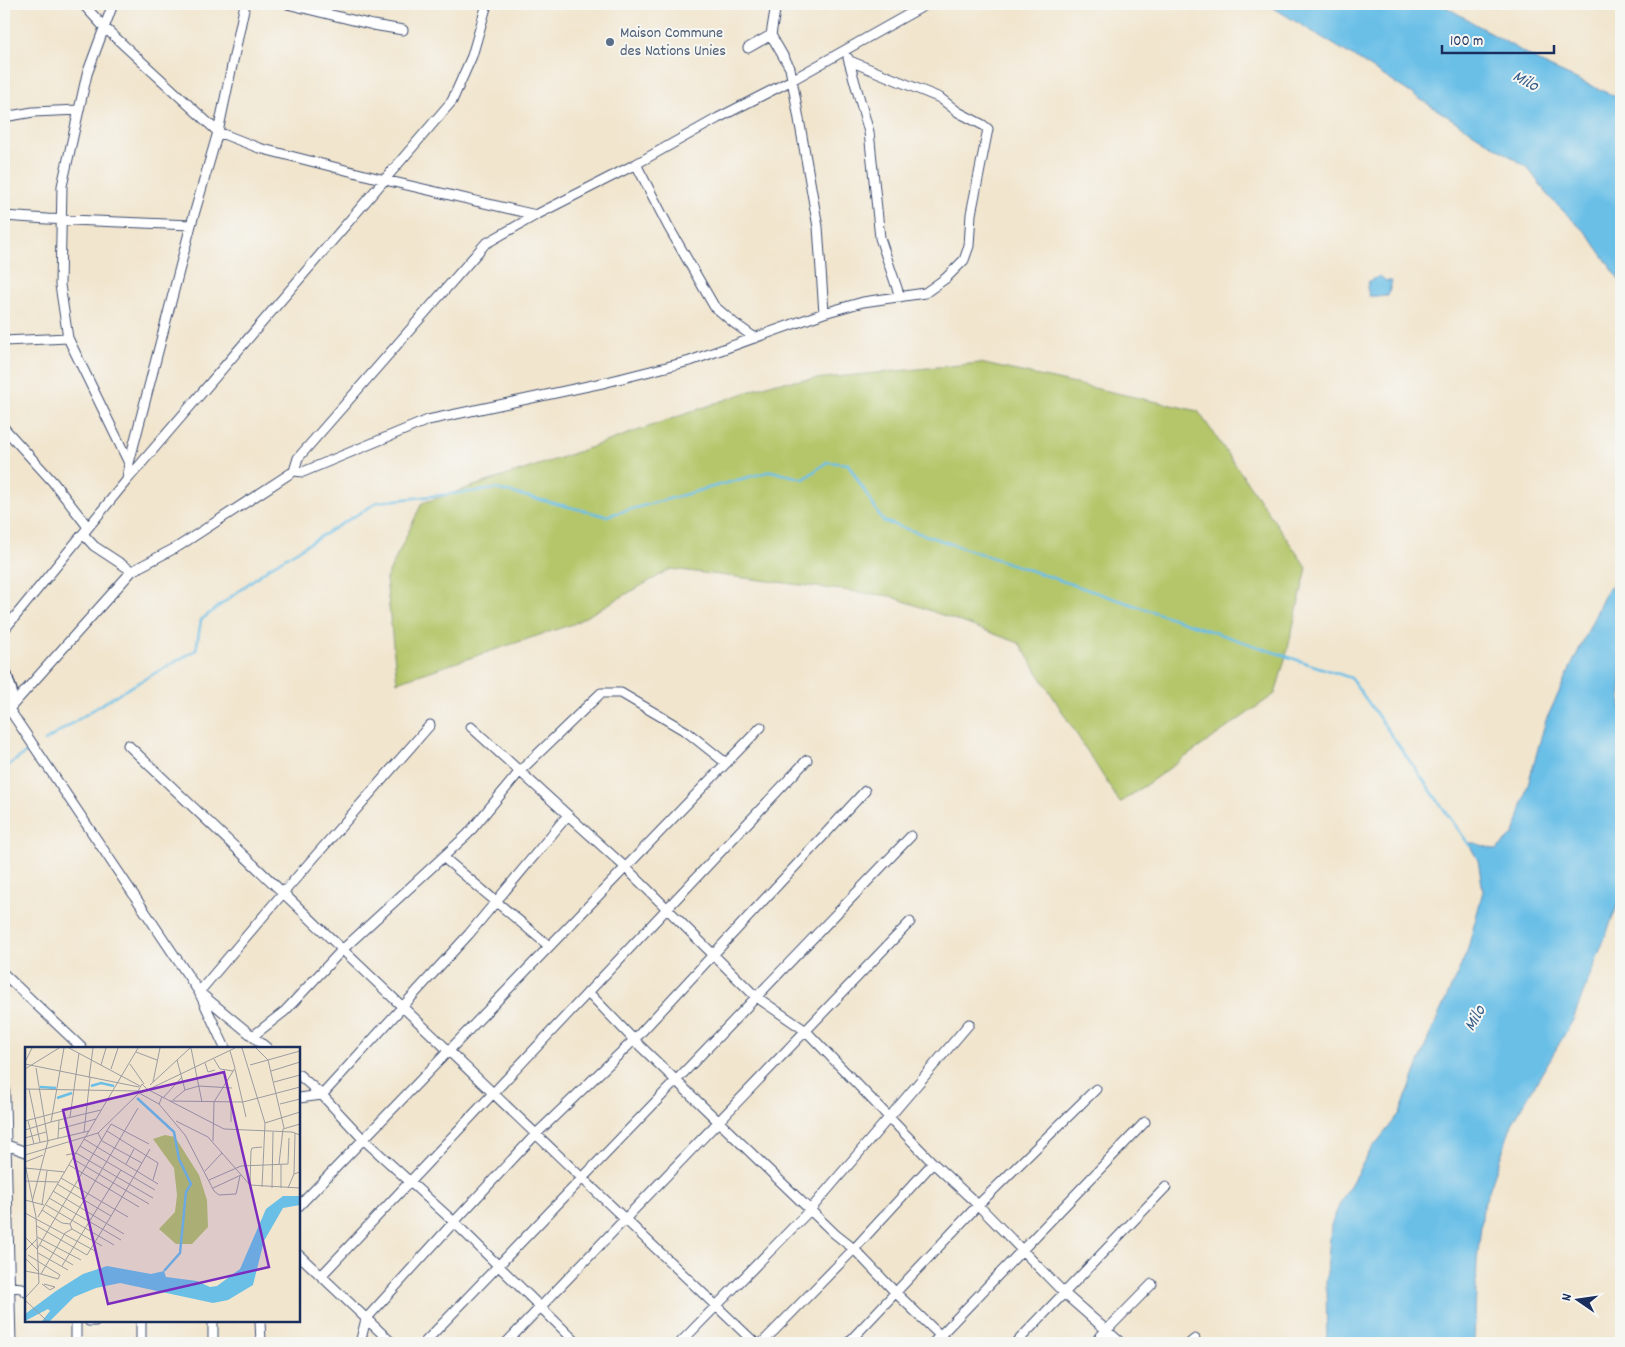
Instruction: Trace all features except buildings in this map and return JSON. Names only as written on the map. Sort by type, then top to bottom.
[{"type":"street","points":[[84,4],[104,26],[218,132],[259,148],[536,215]]},
{"type":"street","points":[[113,4],[87,74],[62,186],[60,285],[68,338],[129,463]]},
{"type":"street","points":[[127,480],[129,463],[191,225],[218,132],[245,4]]},
{"type":"street","points":[[287,4],[373,25],[403,30]]},
{"type":"street","points":[[4,630],[127,480],[452,101],[472,56],[487,4]]},
{"type":"street","points":[[776,4],[771,34],[790,68],[818,227],[824,313]]},
{"type":"street","points":[[294,471],[298,458],[485,244],[536,215],[636,164],[718,118],[792,80],[927,4]]},
{"type":"street","points":[[748,48],[771,34]]},
{"type":"street","points":[[845,51],[850,61],[868,132],[880,238],[900,297]]},
{"type":"street","points":[[6,710],[132,571],[179,546],[294,471],[303,472],[428,420],[616,380],[690,361],[824,313],[862,302],[925,293],[946,278],[964,260],[969,246],[971,214],[988,130],[983,125],[958,112],[940,98],[850,61]]},
{"type":"street","points":[[4,117],[33,112],[79,110]]},
{"type":"street","points":[[636,164],[668,226],[714,306],[755,338]]},
{"type":"street","points":[[4,216],[191,225]]},
{"type":"street","points":[[4,341],[68,338]]},
{"type":"street","points":[[4,428],[53,482],[94,546],[132,571]]},
{"type":"street","points":[[4,670],[11,691],[6,710],[199,992],[225,1047]]},
{"type":"street","points":[[253,1036],[285,1011],[342,950],[468,834],[520,771],[601,693],[621,693],[687,732],[726,763]]},
{"type":"street","points":[[199,992],[430,725]]},
{"type":"street","points":[[471,727],[625,867],[755,996],[806,1031],[933,1163],[1023,1250],[1065,1294],[1121,1343]]},
{"type":"street","points":[[300,1205],[761,727]]},
{"type":"street","points":[[128,745],[755,1343]]},
{"type":"street","points":[[321,1276],[808,760]]},
{"type":"street","points":[[360,1343],[366,1318],[536,1134],[634,1040],[865,791]]},
{"type":"street","points":[[300,1098],[322,1094],[468,934],[568,815]]},
{"type":"street","points":[[424,1343],[910,836]]},
{"type":"street","points":[[443,857],[549,946]]},
{"type":"street","points":[[506,1343],[910,922]]},
{"type":"street","points":[[4,974],[72,1044]]},
{"type":"street","points":[[199,992],[266,1047]]},
{"type":"street","points":[[588,992],[634,1040],[835,1234],[854,1249],[948,1343]]},
{"type":"street","points":[[680,1343],[810,1210],[969,1024]]},
{"type":"street","points":[[4,1063],[7,1287],[11,1343]]},
{"type":"street","points":[[300,1076],[322,1094],[363,1139],[454,1222],[577,1343]]},
{"type":"street","points":[[848,1343],[978,1206],[1096,1088]]},
{"type":"street","points":[[933,1343],[1145,1122]]},
{"type":"street","points":[[5,1144],[25,1152]]},
{"type":"street","points":[[762,1343],[854,1249],[933,1163]]},
{"type":"street","points":[[1016,1343],[1166,1187]]},
{"type":"street","points":[[300,1256],[392,1343]]},
{"type":"street","points":[[1094,1343],[1152,1284]]},
{"type":"street","points":[[7,1287],[22,1288],[25,1291]]},
{"type":"street","points":[[76,1322],[76,1343]]},
{"type":"street","points":[[141,1322],[142,1343]]},
{"type":"street","points":[[212,1343],[213,1322]]},
{"type":"street","points":[[260,1322],[261,1343]]},
{"type":"green space","points":[[980,363],[1198,411],[1307,568],[1275,694],[1120,803],[1019,643],[890,596],[671,569],[573,624],[397,682],[386,579],[422,503],[563,457],[773,383]]},
{"type":"water","name":"Milo","points":[[1267,4],[1441,4],[1547,66],[1621,99],[1621,282],[1589,236],[1551,199],[1527,167]]},
{"type":"water","points":[[1380,276],[1386,281],[1392,281],[1388,296],[1369,296],[1367,287],[1369,281]]},
{"type":"water","name":"Milo","points":[[1621,575],[1621,896],[1573,1020],[1512,1124],[1483,1208],[1477,1261],[1474,1343],[1327,1343],[1326,1284],[1331,1225],[1341,1201],[1370,1151],[1400,1113],[1428,1039],[1467,952],[1483,891],[1478,860],[1468,843],[1475,843],[1496,850],[1514,834],[1546,720],[1606,592]]},
{"type":"waterway","points":[[45,741],[113,697],[196,650],[201,620],[270,567],[378,502],[496,489],[606,516],[771,471],[804,479],[827,462],[848,464],[883,521],[1351,678],[1470,846]]},
{"type":"waterway","points":[[4,768],[30,750]]},
{"type":"place","name":"Maison Commune des Nations Unies","points":[[610,42]]}]
